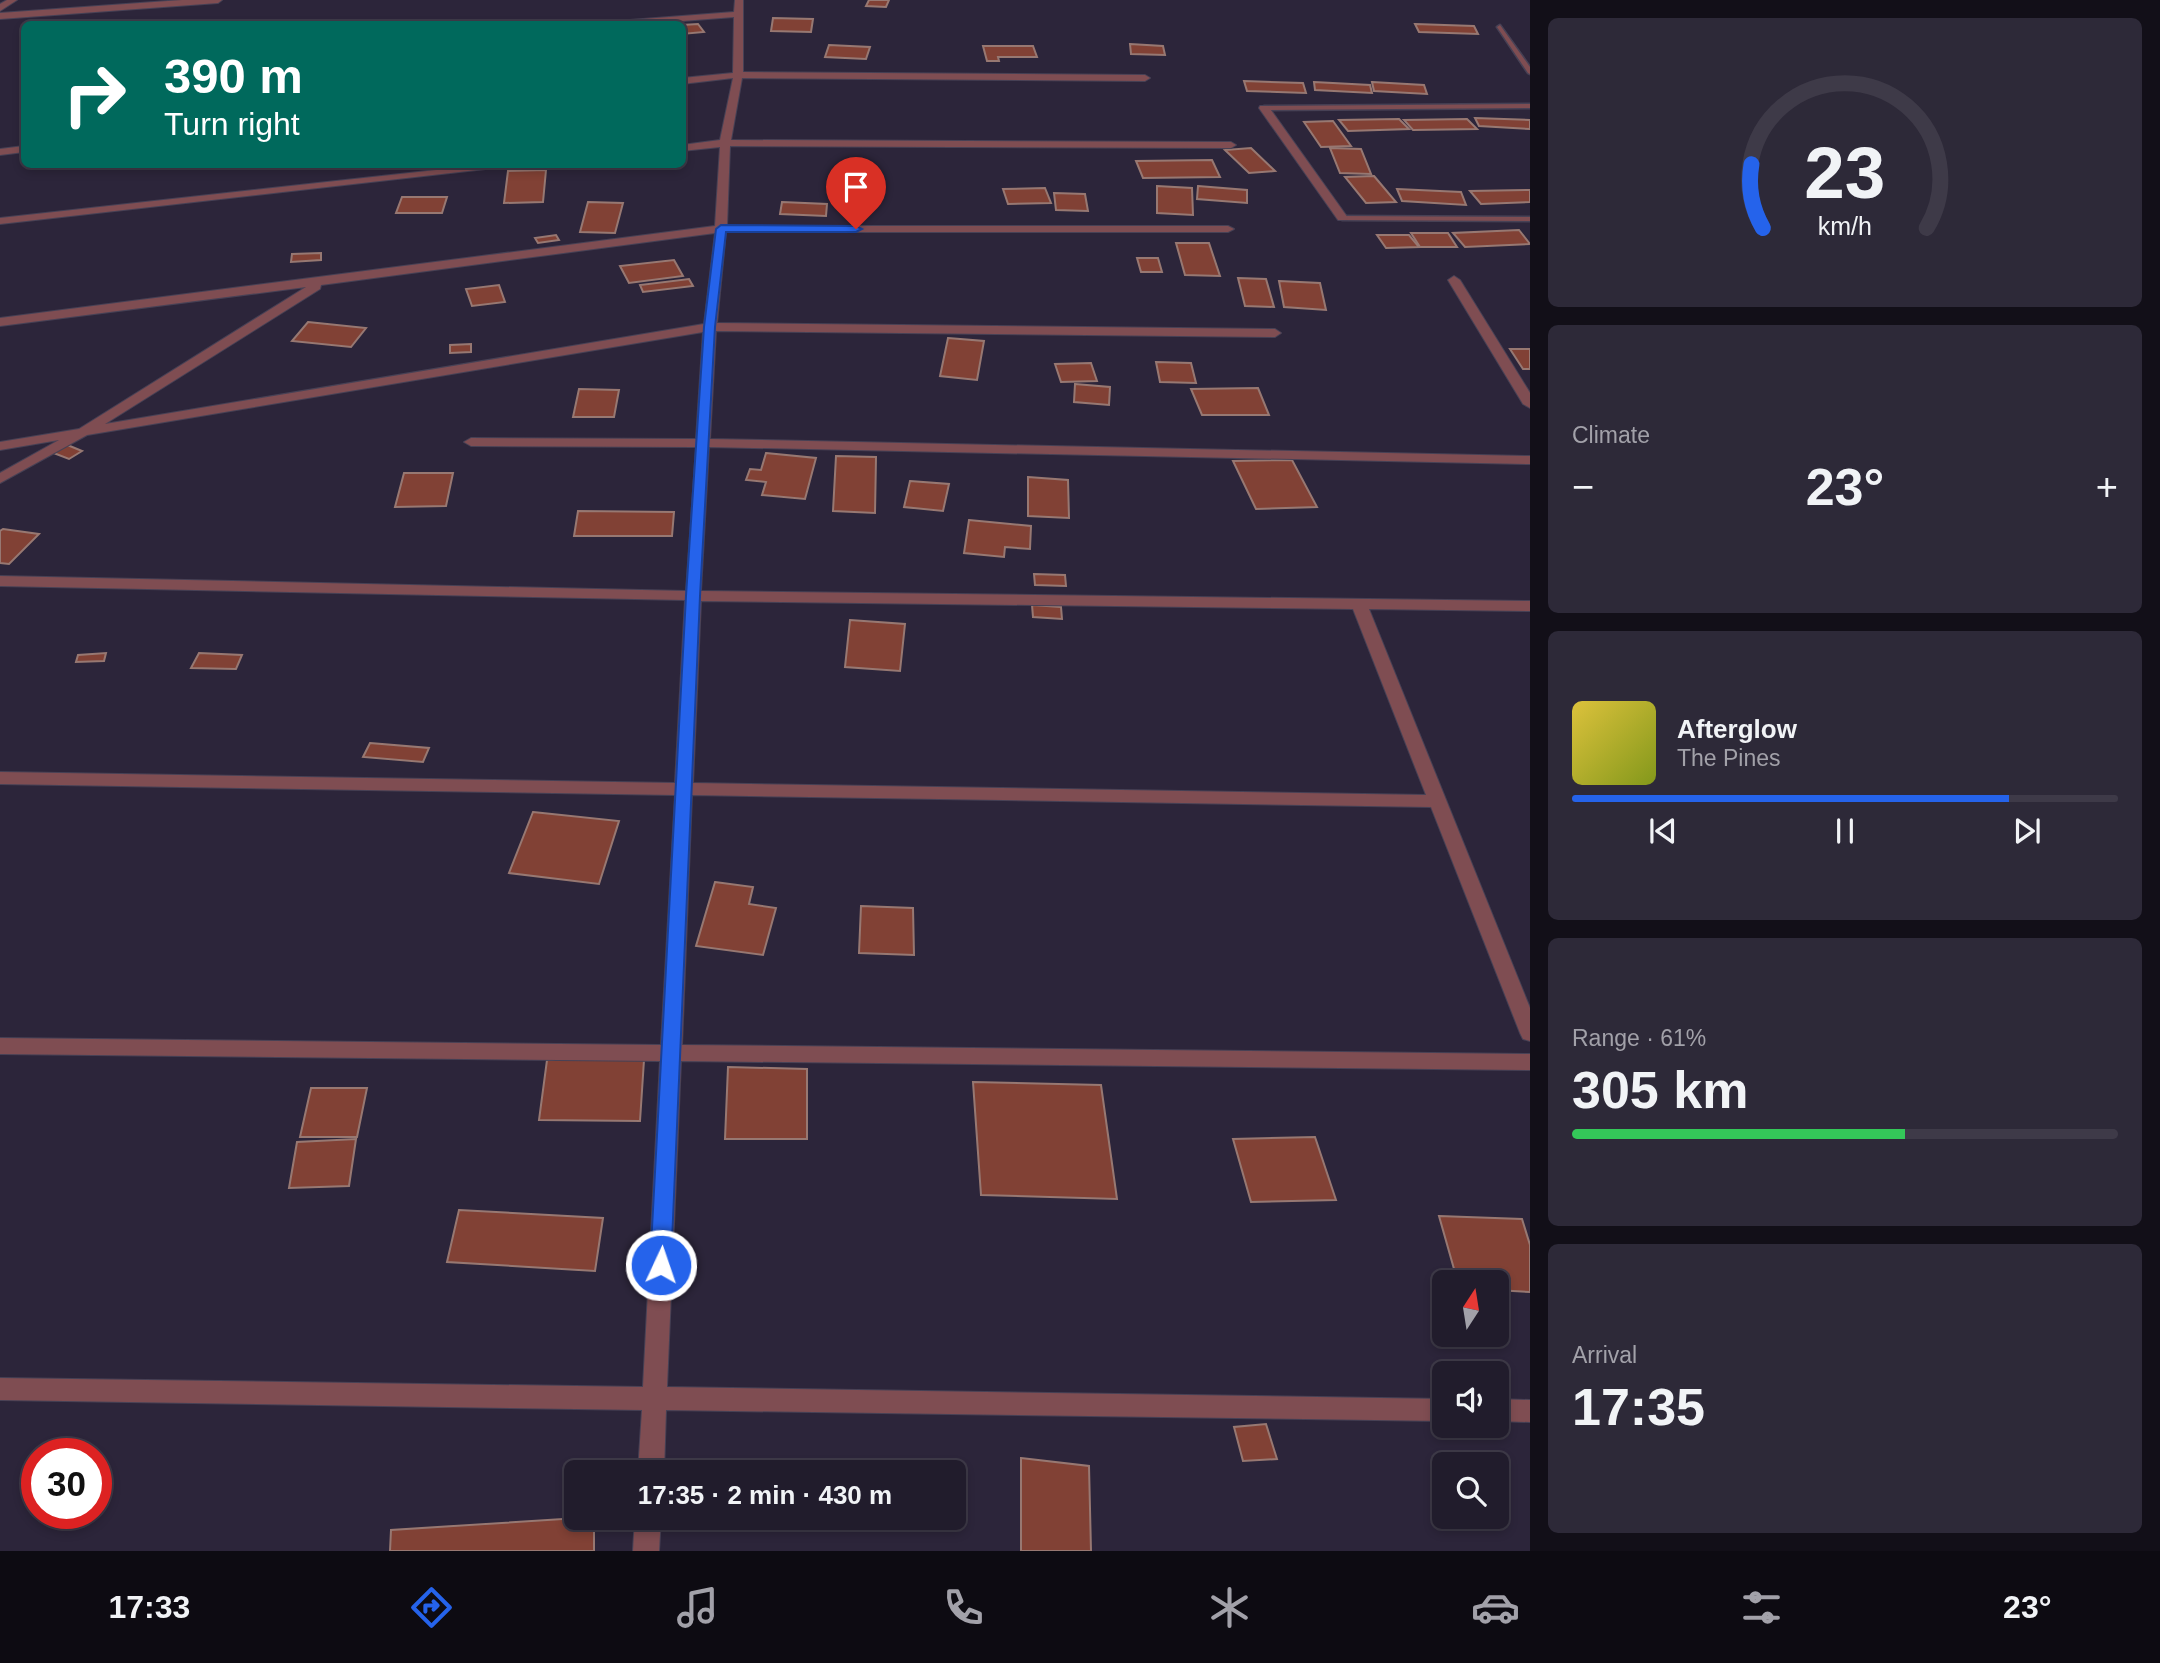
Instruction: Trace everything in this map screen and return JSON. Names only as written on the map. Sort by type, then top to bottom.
[{"type":"street","points":[[0,8],[13,0]]},
{"type":"street","points":[[0,16],[218,0]]},
{"type":"street","points":[[638,21],[738,7],[738,75],[725,143],[693,596],[652,1460]]},
{"type":"street","points":[[686,81],[738,75],[1145,78]]},
{"type":"street","points":[[1264,108],[1342,218]]},
{"type":"street","points":[[686,148],[725,143],[1231,145]]},
{"type":"street","points":[[0,152],[21,149]]},
{"type":"street","points":[[0,220],[488,168]]},
{"type":"street","points":[[0,322],[321,283],[721,229],[1228,229]]},
{"type":"street","points":[[1454,280],[1530,404]]},
{"type":"street","points":[[0,479],[80,434],[321,283]]},
{"type":"street","points":[[0,446],[710,327],[1275,333]]},
{"type":"street","points":[[471,442],[704,443],[1530,460]]},
{"type":"street","points":[[0,582],[693,596],[1530,606]]},
{"type":"street","points":[[1359,603],[1530,1032]]},
{"type":"street","points":[[0,778],[1437,801]]},
{"type":"street","points":[[0,1046],[1530,1062]]},
{"type":"street","points":[[0,1390],[1432,1409]]},
{"type":"street","points":[[1509,1410],[1530,1411]]},
{"type":"street","points":[[646,1551],[647,1530]]},
{"type":"lane","points":[[1500,27],[1530,72]]},
{"type":"lane","points":[[1264,108],[1530,106]]},
{"type":"lane","points":[[1342,218],[1530,219]]},
{"type":"building","points":[[869,0],[889,0],[886,7],[866,6]]},
{"type":"building","points":[[773,18],[813,19],[811,32],[771,31]]},
{"type":"building","points":[[698,24],[704,32],[686,34],[686,25]]},
{"type":"building","points":[[1415,24],[1474,26],[1478,34],[1419,32]]},
{"type":"building","points":[[1130,44],[1163,46],[1165,55],[1131,54]]},
{"type":"building","points":[[829,45],[870,47],[866,59],[825,57]]},
{"type":"building","points":[[983,46],[1033,46],[1037,57],[998,57],[999,61],[987,61]]},
{"type":"building","points":[[1244,81],[1303,83],[1306,93],[1247,91]]},
{"type":"building","points":[[1314,82],[1370,85],[1372,93],[1315,90]]},
{"type":"building","points":[[1372,82],[1424,85],[1427,94],[1374,91]]},
{"type":"building","points":[[1475,118],[1530,120],[1530,129],[1479,126]]},
{"type":"building","points":[[1399,119],[1409,129],[1348,131],[1339,120]]},
{"type":"building","points":[[1467,119],[1477,129],[1413,130],[1404,120]]},
{"type":"building","points":[[1333,121],[1351,146],[1321,147],[1304,122]]},
{"type":"building","points":[[1251,148],[1275,171],[1249,173],[1225,150]]},
{"type":"building","points":[[1330,148],[1361,149],[1371,174],[1340,173]]},
{"type":"building","points":[[1212,160],[1220,177],[1143,178],[1136,161]]},
{"type":"building","points":[[546,170],[543,202],[504,203],[508,171]]},
{"type":"building","points":[[1374,176],[1396,202],[1366,203],[1345,177]]},
{"type":"building","points":[[1157,186],[1192,188],[1193,215],[1157,213]]},
{"type":"building","points":[[1198,186],[1247,190],[1247,203],[1197,199]]},
{"type":"building","points":[[1045,188],[1051,203],[1008,204],[1003,189]]},
{"type":"building","points":[[1397,189],[1461,192],[1466,205],[1402,201]]},
{"type":"building","points":[[1530,190],[1530,202],[1481,204],[1470,191]]},
{"type":"building","points":[[1054,193],[1085,194],[1088,211],[1056,210]]},
{"type":"building","points":[[402,197],[447,197],[442,213],[396,213]]},
{"type":"building","points":[[588,202],[623,203],[615,233],[580,232]]},
{"type":"building","points":[[782,202],[827,204],[826,216],[780,214]]},
{"type":"building","points":[[1519,230],[1530,244],[1465,247],[1453,233]]},
{"type":"building","points":[[1411,233],[1448,233],[1457,247],[1420,247]]},
{"type":"building","points":[[556,235],[559,240],[538,243],[535,238]]},
{"type":"building","points":[[1377,235],[1409,235],[1419,247],[1386,248]]},
{"type":"building","points":[[1176,243],[1209,243],[1220,276],[1185,275]]},
{"type":"building","points":[[321,253],[321,260],[291,262],[292,254]]},
{"type":"building","points":[[1137,258],[1158,258],[1162,272],[1141,272]]},
{"type":"building","points":[[674,260],[683,276],[629,283],[620,266]]},
{"type":"building","points":[[1238,278],[1266,279],[1274,307],[1245,306]]},
{"type":"building","points":[[689,279],[693,286],[643,292],[640,285]]},
{"type":"building","points":[[1279,281],[1320,283],[1326,310],[1284,307]]},
{"type":"building","points":[[499,285],[505,302],[472,306],[466,289]]},
{"type":"building","points":[[308,322],[366,328],[351,347],[292,341]]},
{"type":"building","points":[[948,338],[984,341],[977,380],[940,376]]},
{"type":"building","points":[[471,344],[471,352],[450,353],[450,345]]},
{"type":"building","points":[[1510,349],[1530,349],[1530,369],[1523,369]]},
{"type":"building","points":[[1156,362],[1191,363],[1196,383],[1160,382]]},
{"type":"building","points":[[1091,363],[1097,381],[1061,382],[1055,364]]},
{"type":"building","points":[[1075,384],[1110,387],[1109,405],[1074,402]]},
{"type":"building","points":[[1258,388],[1269,415],[1202,415],[1191,389]]},
{"type":"building","points":[[579,389],[619,390],[614,417],[573,417]]},
{"type":"building","points":[[65,444],[82,451],[69,459],[51,452]]},
{"type":"building","points":[[766,453],[816,458],[805,499],[762,495],[766,482],[746,480],[750,469],[761,470]]},
{"type":"building","points":[[836,456],[876,457],[875,513],[833,511]]},
{"type":"building","points":[[1292,460],[1317,507],[1256,509],[1233,461]]},
{"type":"building","points":[[404,473],[453,473],[446,506],[395,507]]},
{"type":"building","points":[[1028,477],[1068,480],[1069,518],[1028,516]]},
{"type":"building","points":[[910,481],[949,484],[943,511],[904,507]]},
{"type":"building","points":[[578,511],[674,512],[672,536],[574,536]]},
{"type":"building","points":[[969,520],[1031,526],[1030,549],[1005,547],[1004,557],[964,553]]},
{"type":"building","points":[[3,529],[39,534],[9,564],[0,563],[0,531]]},
{"type":"building","points":[[1034,574],[1065,575],[1066,586],[1035,585]]},
{"type":"building","points":[[1032,605],[1061,607],[1062,619],[1033,617]]},
{"type":"building","points":[[850,620],[905,624],[900,671],[845,667]]},
{"type":"building","points":[[106,653],[104,661],[76,662],[78,655]]},
{"type":"building","points":[[199,653],[242,655],[236,669],[191,668]]},
{"type":"building","points":[[370,743],[429,748],[423,762],[363,757]]},
{"type":"building","points":[[533,812],[619,821],[599,884],[509,873]]},
{"type":"building","points":[[715,882],[753,887],[749,904],[776,908],[763,955],[696,946]]},
{"type":"building","points":[[861,906],[913,908],[914,955],[859,953]]},
{"type":"building","points":[[547,1060],[644,1060],[640,1121],[539,1120]]},
{"type":"building","points":[[728,1067],[807,1069],[807,1139],[725,1139]]},
{"type":"building","points":[[973,1082],[1101,1085],[1117,1199],[981,1195]]},
{"type":"building","points":[[311,1088],[367,1088],[357,1137],[300,1137]]},
{"type":"building","points":[[1315,1137],[1336,1200],[1251,1202],[1233,1139]]},
{"type":"building","points":[[356,1139],[349,1186],[289,1188],[297,1142]]},
{"type":"building","points":[[459,1210],[603,1218],[595,1271],[447,1262]]},
{"type":"building","points":[[1439,1216],[1522,1219],[1530,1245],[1530,1292],[1509,1291],[1509,1270],[1454,1270]]},
{"type":"building","points":[[1266,1424],[1277,1459],[1243,1461],[1234,1427]]},
{"type":"building","points":[[1021,1458],[1089,1466],[1091,1551],[1021,1551]]},
{"type":"building","points":[[564,1519],[564,1530],[594,1530],[594,1551],[390,1551],[391,1530]]},
{"type":"route","points":[[661,1265],[693,596],[710,327],[721,229],[856,229]]}]
